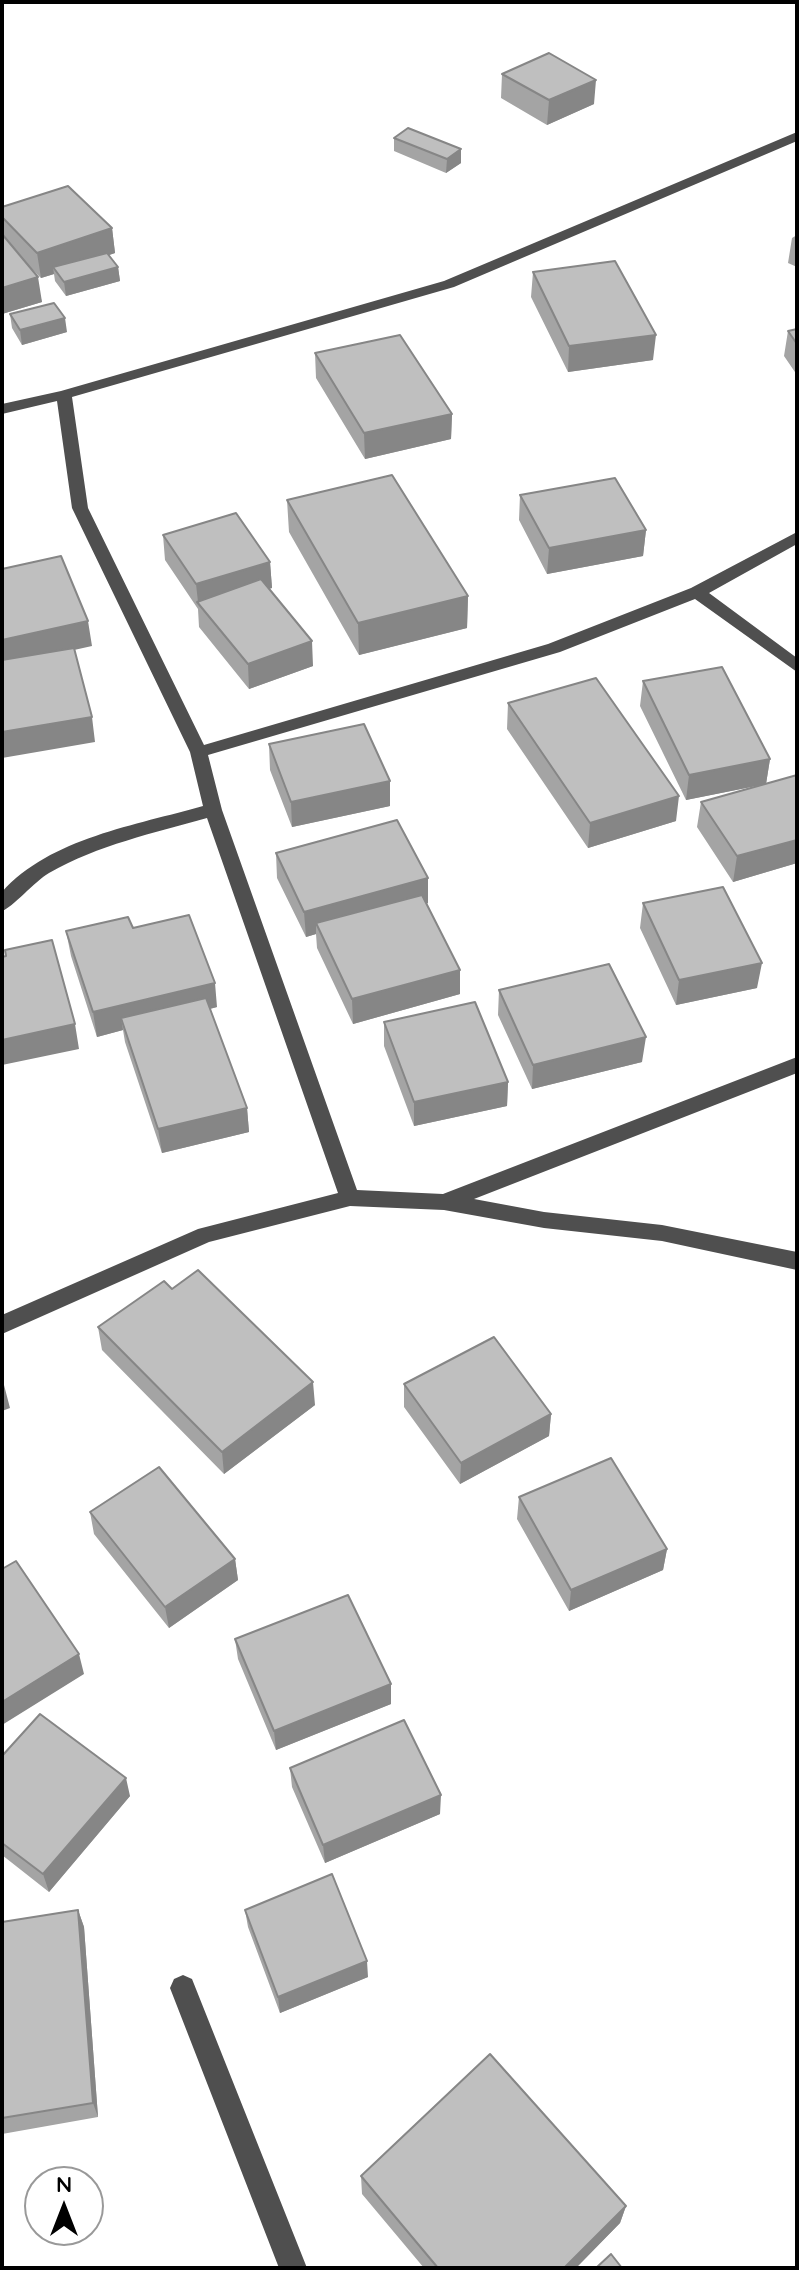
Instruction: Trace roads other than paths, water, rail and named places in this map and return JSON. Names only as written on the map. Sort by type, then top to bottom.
[{"type":"street","points":[[2,409],[64,395],[449,284],[797,136]]},
{"type":"street","points":[[64,395],[80,508],[199,752],[213,810],[350,1198]]},
{"type":"street","points":[[199,752],[554,648],[697,592],[797,537]]},
{"type":"street","points":[[697,592],[797,666]]},
{"type":"street","points":[[2,904],[13,887],[70,853],[213,810]]},
{"type":"street","points":[[444,1202],[797,1065]]},
{"type":"street","points":[[2,1325],[205,1235],[350,1198],[444,1202],[544,1220],[662,1233],[797,1261]]},
{"type":"street","points":[[183,1988],[293,2268]]}]
